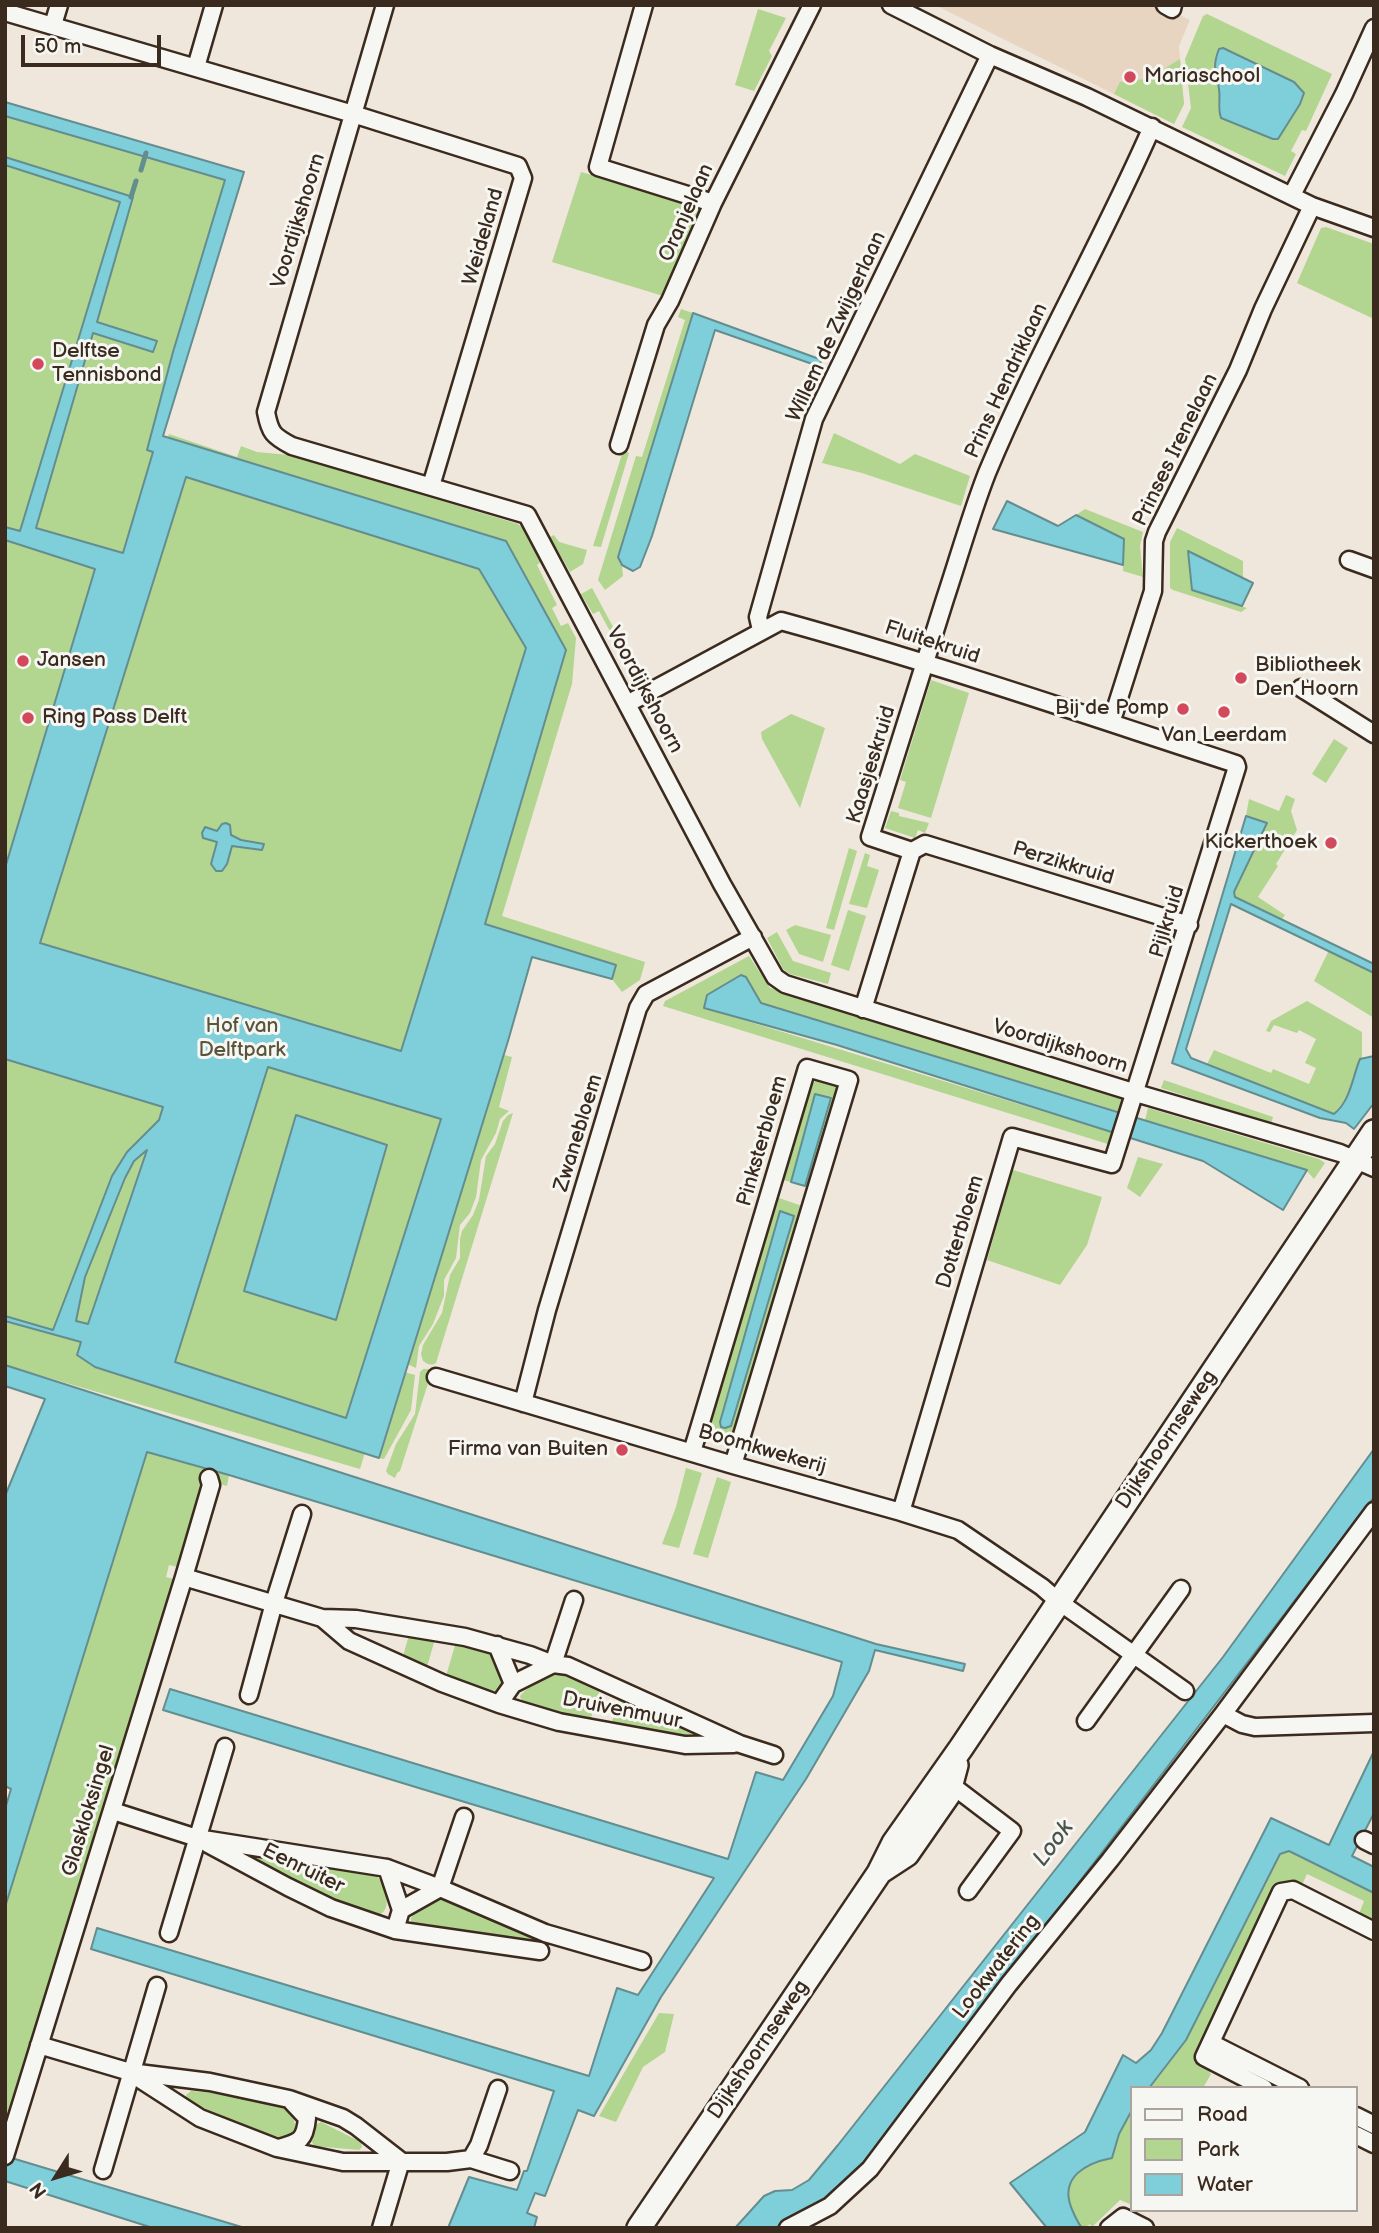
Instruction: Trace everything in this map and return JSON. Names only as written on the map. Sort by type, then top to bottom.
[{"type":"street","points":[[53,25],[59,5]]},
{"type":"street","points":[[196,68],[214,5]]},
{"type":"street","name":"Voordijkshoorn","points":[[385,5],[265,412],[270,430],[292,446],[527,515],[775,977],[785,984],[1134,1097],[1340,1153],[1365,1164]]},
{"type":"street","points":[[644,5],[598,167],[713,203]]},
{"type":"street","name":"Oranjelaan","points":[[619,445],[656,325],[670,301],[713,203],[812,5]]},
{"type":"street","points":[[891,5],[990,55],[1152,128],[1312,206],[1374,228]]},
{"type":"street","name":"Weideland","points":[[5,12],[353,114],[518,166],[523,178],[431,486]]},
{"type":"street","points":[[1292,195],[1344,94],[1374,28]]},
{"type":"street","name":"Willem de Zwijgerlaan","points":[[761,630],[758,617],[814,419],[990,55]]},
{"type":"street","name":"Prins Hendriklaan","points":[[925,663],[987,474],[1060,315],[1124,192],[1152,128]]},
{"type":"street","name":"Prinses Irenelaan","points":[[1111,723],[1153,591],[1154,541],[1157,532],[1238,370],[1263,309],[1312,206]]},
{"type":"street","points":[[1349,560],[1374,569]]},
{"type":"street","name":"Fluitekruid","points":[[627,704],[781,621],[925,663],[1236,764]]},
{"type":"street","name":"Kaasjeskruid","points":[[919,847],[870,838],[925,663]]},
{"type":"street","points":[[1301,688],[1374,734]]},
{"type":"street","name":"Pijlkruid","points":[[1134,1097],[1237,770],[1236,764]]},
{"type":"street","points":[[863,1009],[919,847]]},
{"type":"street","name":"Perzikkruid","points":[[919,847],[1189,925]]},
{"type":"street","name":"Zwanebloem","points":[[523,1403],[547,1310],[638,1008],[646,994],[753,937]]},
{"type":"street","name":"Pinksterbloem","points":[[692,1452],[807,1069],[849,1080],[733,1465]]},
{"type":"street","name":"Dotterbloem","points":[[901,1512],[1012,1137],[1112,1164],[1134,1097]]},
{"type":"street","name":"Dijkshoornseweg","points":[[639,2228],[879,1873],[907,1854],[948,1795],[946,1781],[961,1748],[1058,1601],[1365,1164],[1374,1132]]},
{"type":"street","name":"Boomkwekerij","points":[[436,1377],[957,1530],[1042,1587],[1185,1691]]},
{"type":"street","name":"Glaskloksingel","points":[[7,2152],[184,1577],[211,1485],[209,1478]]},
{"type":"street","name":"Lookwatering","points":[[788,2228],[831,2206],[870,2169],[1009,1984],[1110,1860],[1223,1714],[1232,1698],[1374,1511]]},
{"type":"street","points":[[249,1695],[302,1514]]},
{"type":"street","name":"Druivenmuur","points":[[184,1577],[322,1618],[356,1619],[465,1637],[553,1664],[568,1666],[740,1744],[774,1755]]},
{"type":"street","points":[[1086,1721],[1181,1589]]},
{"type":"street","points":[[553,1664],[574,1600]]},
{"type":"street","name":"Druivenmuur","points":[[322,1618],[349,1641],[442,1683],[499,1704],[559,1722],[685,1745],[740,1744]]},
{"type":"street","points":[[496,1645],[513,1684]]},
{"type":"street","name":"Druivenmuur","points":[[499,1704],[513,1684],[553,1664]]},
{"type":"street","points":[[1223,1714],[1242,1724],[1255,1727],[1374,1723]]},
{"type":"street","points":[[169,1933],[225,1747]]},
{"type":"street","points":[[946,1781],[1012,1831],[968,1891]]},
{"type":"street","name":"Eenruiter","points":[[113,1811],[197,1838],[387,1868],[545,1934],[642,1961]]},
{"type":"street","points":[[401,1910],[440,1888],[464,1817]]},
{"type":"street","name":"Eenruiter","points":[[197,1838],[331,1908],[395,1930],[538,1959],[545,1934]]},
{"type":"street","points":[[387,1868],[401,1910],[395,1930]]},
{"type":"street","points":[[1208,2050],[1281,1892],[1293,1890],[1374,1931]]},
{"type":"street","points":[[103,2169],[157,1986]]},
{"type":"street","points":[[39,2045],[130,2072],[210,2082],[289,2099],[343,2118],[401,2161]]},
{"type":"street","points":[[1208,2050],[1261,2086]]},
{"type":"street","points":[[1208,2050],[1295,2086]]},
{"type":"street","points":[[130,2072],[200,2118],[277,2148],[343,2162],[447,2162],[471,2159],[510,2171]]},
{"type":"street","points":[[471,2159],[479,2145],[498,2088]]},
{"type":"street","points":[[277,2148],[298,2142],[306,2131],[307,2118],[289,2099]]},
{"type":"street","points":[[1358,2117],[1374,2125]]},
{"type":"street","points":[[1358,2136],[1374,2144]]},
{"type":"street","points":[[382,2228],[401,2161]]},
{"type":"street","points":[[1109,2228],[1123,2217],[1145,2228]]},
{"type":"shaded area","name":"Mariaschool","points":[[935,5],[1160,5],[1190,20],[1179,46],[1184,104],[1174,124]]},
{"type":"green space","points":[[758,9],[786,18],[769,51],[772,56],[754,91],[735,85]]},
{"type":"green space","points":[[1207,14],[1332,74],[1306,131],[1302,130],[1291,151],[1296,154],[1285,176],[1182,127],[1191,108],[1185,59],[1203,16]],"holes":[[[1220,92],[1278,139],[1221,118],[1218,107]]]},
{"type":"green space","points":[[1180,59],[1184,104],[1174,124],[1114,94],[1120,82],[1162,77],[1162,70]]},
{"type":"green space","points":[[5,116],[225,180],[173,352],[147,450],[153,451],[123,553],[36,529],[93,332],[153,352],[156,341],[96,322],[133,198],[5,157]]},
{"type":"green space","name":"Delftse Tennisbond","points":[[5,165],[120,201],[20,532],[5,527]]},
{"type":"green space","points":[[581,172],[704,207],[663,296],[552,262]]},
{"type":"green space","points":[[1326,227],[1374,244],[1374,319],[1297,283],[1321,228]]},
{"type":"green space","points":[[681,309],[693,313],[618,557],[623,576],[605,590],[598,580],[636,456],[642,457],[685,320],[678,317]]},
{"type":"green space","points":[[834,433],[900,464],[915,454],[970,476],[961,506],[862,473],[822,463]]},
{"type":"green space","name":"Hof van Delftpark","points":[[169,434],[237,457],[241,446],[257,452],[289,455],[518,524],[528,532],[543,560],[537,565],[557,605],[552,608],[561,626],[568,623],[576,638],[572,684],[502,916],[645,962],[640,980],[622,992],[612,979],[615,965],[485,924],[566,650],[506,541],[303,480],[497,547],[556,656],[462,947],[512,963],[360,1469],[5,1365],[5,955],[105,624]]},
{"type":"green space","points":[[623,451],[629,453],[601,547],[593,546]]},
{"type":"green space","points":[[1085,509],[1143,532],[1140,546],[1143,577],[1123,571],[1124,539],[1076,515]]},
{"type":"green space","points":[[1177,528],[1243,561],[1243,578],[1188,552],[1192,590],[1247,608],[1241,612],[1170,588],[1170,542]]},
{"type":"green space","points":[[554,535],[559,542],[587,550],[583,564],[570,572],[550,537]]},
{"type":"green space","name":"Ring Pass Delft","points":[[5,540],[95,568],[5,868]]},
{"type":"green space","points":[[592,588],[638,673],[628,678],[631,670],[599,611],[593,614],[581,594]]},
{"type":"green space","points":[[931,680],[969,693],[931,818],[898,808],[906,782],[900,780]]},
{"type":"green space","points":[[791,714],[825,728],[800,808],[762,739],[761,732]]},
{"type":"green space","points":[[1334,739],[1348,748],[1326,783],[1312,774]]},
{"type":"green space","points":[[1286,795],[1295,799],[1291,811],[1297,830],[1258,897],[1285,915],[1282,919],[1235,897],[1234,892],[1267,823],[1246,816],[1249,799],[1279,811]]},
{"type":"green space","points":[[891,811],[899,813],[899,816],[929,823],[925,833],[918,830],[915,838],[885,828]]},
{"type":"green space","points":[[849,848],[857,851],[834,930],[826,928]]},
{"type":"green space","points":[[865,853],[870,855],[867,866],[879,870],[867,908],[849,904]]},
{"type":"green space","points":[[848,910],[866,916],[849,971],[831,965]]},
{"type":"green space","points":[[795,925],[831,935],[823,962],[799,954],[786,930]]},
{"type":"green space","points":[[777,932],[793,961],[831,973],[828,984],[790,974],[783,969],[767,938]]},
{"type":"green space","points":[[1329,950],[1374,973],[1374,1018],[1314,981]]},
{"type":"green space","points":[[749,956],[770,988],[1125,1100],[1121,1112],[761,1003],[746,977],[741,975],[706,995],[704,1008],[1114,1133],[1111,1145],[663,1006],[665,1001]]},
{"type":"green space","points":[[1307,1001],[1362,1032],[1362,1058],[1349,1094],[1334,1114],[1207,1064],[1214,1050],[1271,1073],[1273,1069],[1309,1084],[1316,1068],[1305,1063],[1316,1039],[1299,1030],[1297,1033],[1274,1025],[1270,1032],[1266,1031],[1271,1021]]},
{"type":"green space","points":[[504,1055],[512,1057],[499,1107],[509,1111],[500,1119],[496,1133],[481,1160],[476,1197],[470,1213],[460,1225],[456,1258],[444,1280],[444,1296],[433,1324],[419,1346],[416,1368],[407,1364]]},
{"type":"green space","points":[[820,1077],[838,1084],[840,1090],[812,1188],[805,1186],[831,1098],[815,1094],[791,1182],[783,1180],[810,1086]]},
{"type":"green space","points":[[1164,1080],[1273,1117],[1271,1124],[1161,1088]]},
{"type":"green space","points":[[1148,1108],[1325,1163],[1314,1179],[1306,1170],[1145,1120]]},
{"type":"green space","points":[[513,1113],[436,1363],[428,1364],[423,1361],[421,1354],[423,1345],[442,1313],[450,1275],[460,1258],[462,1231],[479,1200],[486,1156],[495,1144],[503,1121]]},
{"type":"green space","points":[[1138,1157],[1163,1164],[1140,1197],[1127,1188]]},
{"type":"green space","points":[[1013,1170],[1102,1197],[1087,1245],[1060,1285],[987,1260]]},
{"type":"green space","points":[[779,1198],[805,1207],[735,1442],[707,1433]],"holes":[[[780,1212],[794,1216],[721,1427],[720,1422]]]},
{"type":"green space","points":[[423,1369],[432,1371],[400,1471],[395,1478],[386,1471],[396,1444],[415,1414],[420,1372]]},
{"type":"green space","points":[[404,1372],[415,1375],[411,1410],[384,1459],[379,1458]]},
{"type":"green space","points":[[147,1452],[229,1475],[227,1486],[203,1479],[178,1567],[169,1565],[166,1577],[174,1579],[5,2122],[5,1907]]},
{"type":"green space","points":[[686,1468],[702,1473],[679,1548],[662,1544],[676,1507]]},
{"type":"green space","points":[[717,1477],[731,1482],[708,1558],[693,1554]]},
{"type":"green space","points":[[409,1635],[435,1639],[427,1667],[403,1656]]},
{"type":"green space","points":[[456,1642],[482,1648],[493,1655],[500,1669],[501,1688],[496,1691],[476,1688],[446,1676]]},
{"type":"green space","points":[[566,1674],[601,1686],[590,1721],[528,1704],[521,1699],[520,1696],[535,1683],[553,1675]]},
{"type":"green space","points":[[620,1694],[711,1737],[710,1740],[611,1725]]},
{"type":"green space","points":[[1288,1851],[1374,1893],[1372,1920],[1359,1914],[1364,1901],[1307,1874],[1301,1887],[1278,1886],[1196,2054],[1211,2074],[1204,2086],[1151,2086],[1186,2040],[1280,1854]]},
{"type":"green space","points":[[240,1852],[375,1874],[383,1885],[386,1906],[379,1915],[372,1916],[240,1855]]},
{"type":"green space","points":[[437,1900],[452,1900],[529,1935],[532,1942],[412,1926],[413,1915]]},
{"type":"green space","points":[[659,2013],[674,2014],[665,2052],[643,2067],[616,2122],[599,2116]]},
{"type":"green space","points":[[191,2091],[244,2098],[284,2108],[293,2117],[296,2134],[288,2140],[245,2127],[187,2100],[186,2095]]},
{"type":"green space","points":[[1130,2114],[1130,2204],[1120,2200],[1092,2227],[1090,2224],[1082,2228],[1068,2196],[1072,2179],[1084,2168],[1112,2158],[1119,2134]]},
{"type":"green space","points":[[321,2122],[361,2142],[362,2147],[359,2150],[314,2146],[311,2140],[315,2125]]},
{"type":"water","points":[[1223,48],[1294,82],[1304,93],[1278,139],[1221,118],[1215,65],[1219,49]]},
{"type":"water","points":[[5,102],[244,172],[163,436],[506,541],[566,650],[485,924],[616,965],[612,979],[532,957],[379,1458],[95,1367],[77,1355],[81,1342],[5,1321],[5,1316],[53,1330],[112,1176],[127,1152],[159,1120],[163,1107],[5,1059],[5,868],[95,569],[5,540],[5,527],[20,531],[120,202],[5,165],[5,157],[133,197],[97,322],[157,341],[153,352],[93,333],[36,528],[123,553],[153,452],[147,450],[173,352],[225,180],[5,116]],"holes":[[[186,477],[479,569],[526,648],[401,1051],[40,943]],[[268,1067],[441,1119],[346,1418],[175,1362]],[[147,1150],[88,1324],[76,1321],[85,1277],[134,1161]]]},
{"type":"water","points":[[693,313],[822,360],[818,366],[715,330],[652,536],[640,567],[633,571],[622,565],[618,557]]},
{"type":"water","points":[[1007,501],[1058,526],[1076,515],[1124,539],[1123,565],[993,529]]},
{"type":"water","points":[[1188,551],[1253,583],[1242,606],[1192,590]]},
{"type":"water","points":[[1246,816],[1267,823],[1234,892],[1235,897],[1374,964],[1374,973],[1231,904],[1186,1049],[1191,1058],[1334,1114],[1348,1095],[1360,1059],[1374,1056],[1374,1103],[1354,1129],[1346,1123],[1320,1118],[1172,1063]]},
{"type":"water","points":[[226,823],[230,825],[231,835],[241,840],[264,844],[262,850],[232,846],[227,864],[222,871],[216,871],[211,864],[217,842],[203,838],[202,833],[205,827],[217,831]]},
{"type":"water","points":[[741,975],[746,977],[761,1003],[1307,1170],[1283,1210],[1203,1161],[837,1045],[704,1008],[707,995]]},
{"type":"water","points":[[815,1094],[831,1098],[805,1186],[791,1182]]},
{"type":"water","points":[[296,1115],[387,1145],[336,1320],[244,1291]]},
{"type":"water","points":[[780,1211],[794,1216],[731,1426],[721,1427],[720,1422]]},
{"type":"water","points":[[5,1365],[876,1644],[965,1664],[963,1671],[875,1650],[869,1671],[806,1779],[661,1997],[594,2116],[578,2110],[545,2196],[535,2193],[527,2213],[537,2217],[534,2228],[448,2228],[469,2177],[517,2190],[524,2171],[527,2171],[554,2091],[91,1949],[97,1928],[589,2076],[617,1988],[638,1995],[714,1878],[163,1710],[170,1689],[728,1859],[756,1772],[783,1780],[833,1696],[842,1662],[147,1452],[5,1907],[5,1809],[11,1789],[5,1786],[5,1496],[45,1399],[5,1386]]},
{"type":"water","points":[[1374,1449],[1374,1497],[855,2175],[817,2207],[785,2225],[759,2229],[735,2228],[764,2196],[775,2191],[792,2190],[809,2180],[838,2145],[1223,1657]]},
{"type":"water","points":[[1374,1751],[1374,1813],[1352,1856],[1374,1867],[1374,1893],[1289,1851],[1280,1854],[1186,2040],[1151,2086],[1130,2086],[1130,2114],[1119,2134],[1112,2158],[1085,2168],[1072,2180],[1069,2187],[1071,2207],[1082,2228],[1047,2228],[1010,2183],[1085,2132],[1123,2055],[1136,2063],[1151,2050],[1271,1818],[1329,1845]]},
{"type":"water","points":[[5,2156],[245,2228],[153,2228],[5,2181]]},
{"type":"waterway","points":[[141,170],[146,153]]},
{"type":"waterway","points":[[131,197],[136,181]]},
{"type":"place","name":"Mariaschool","points":[[1130,77]]},
{"type":"place","name":"Delftse Tennisbond","points":[[38,364]]},
{"type":"place","name":"Jansen","points":[[23,661]]},
{"type":"place","name":"Bibliotheek Den Hoorn","points":[[1241,678]]},
{"type":"place","name":"Bij de Pomp","points":[[1183,709]]},
{"type":"place","name":"Van Leerdam","points":[[1224,712]]},
{"type":"place","name":"Ring Pass Delft","points":[[28,718]]},
{"type":"place","name":"Kickerthoek","points":[[1331,843]]},
{"type":"place","name":"Firma van Buiten","points":[[622,1450]]},
{"type":"water label","name":"Look","points":[[1054,1844]]}]
